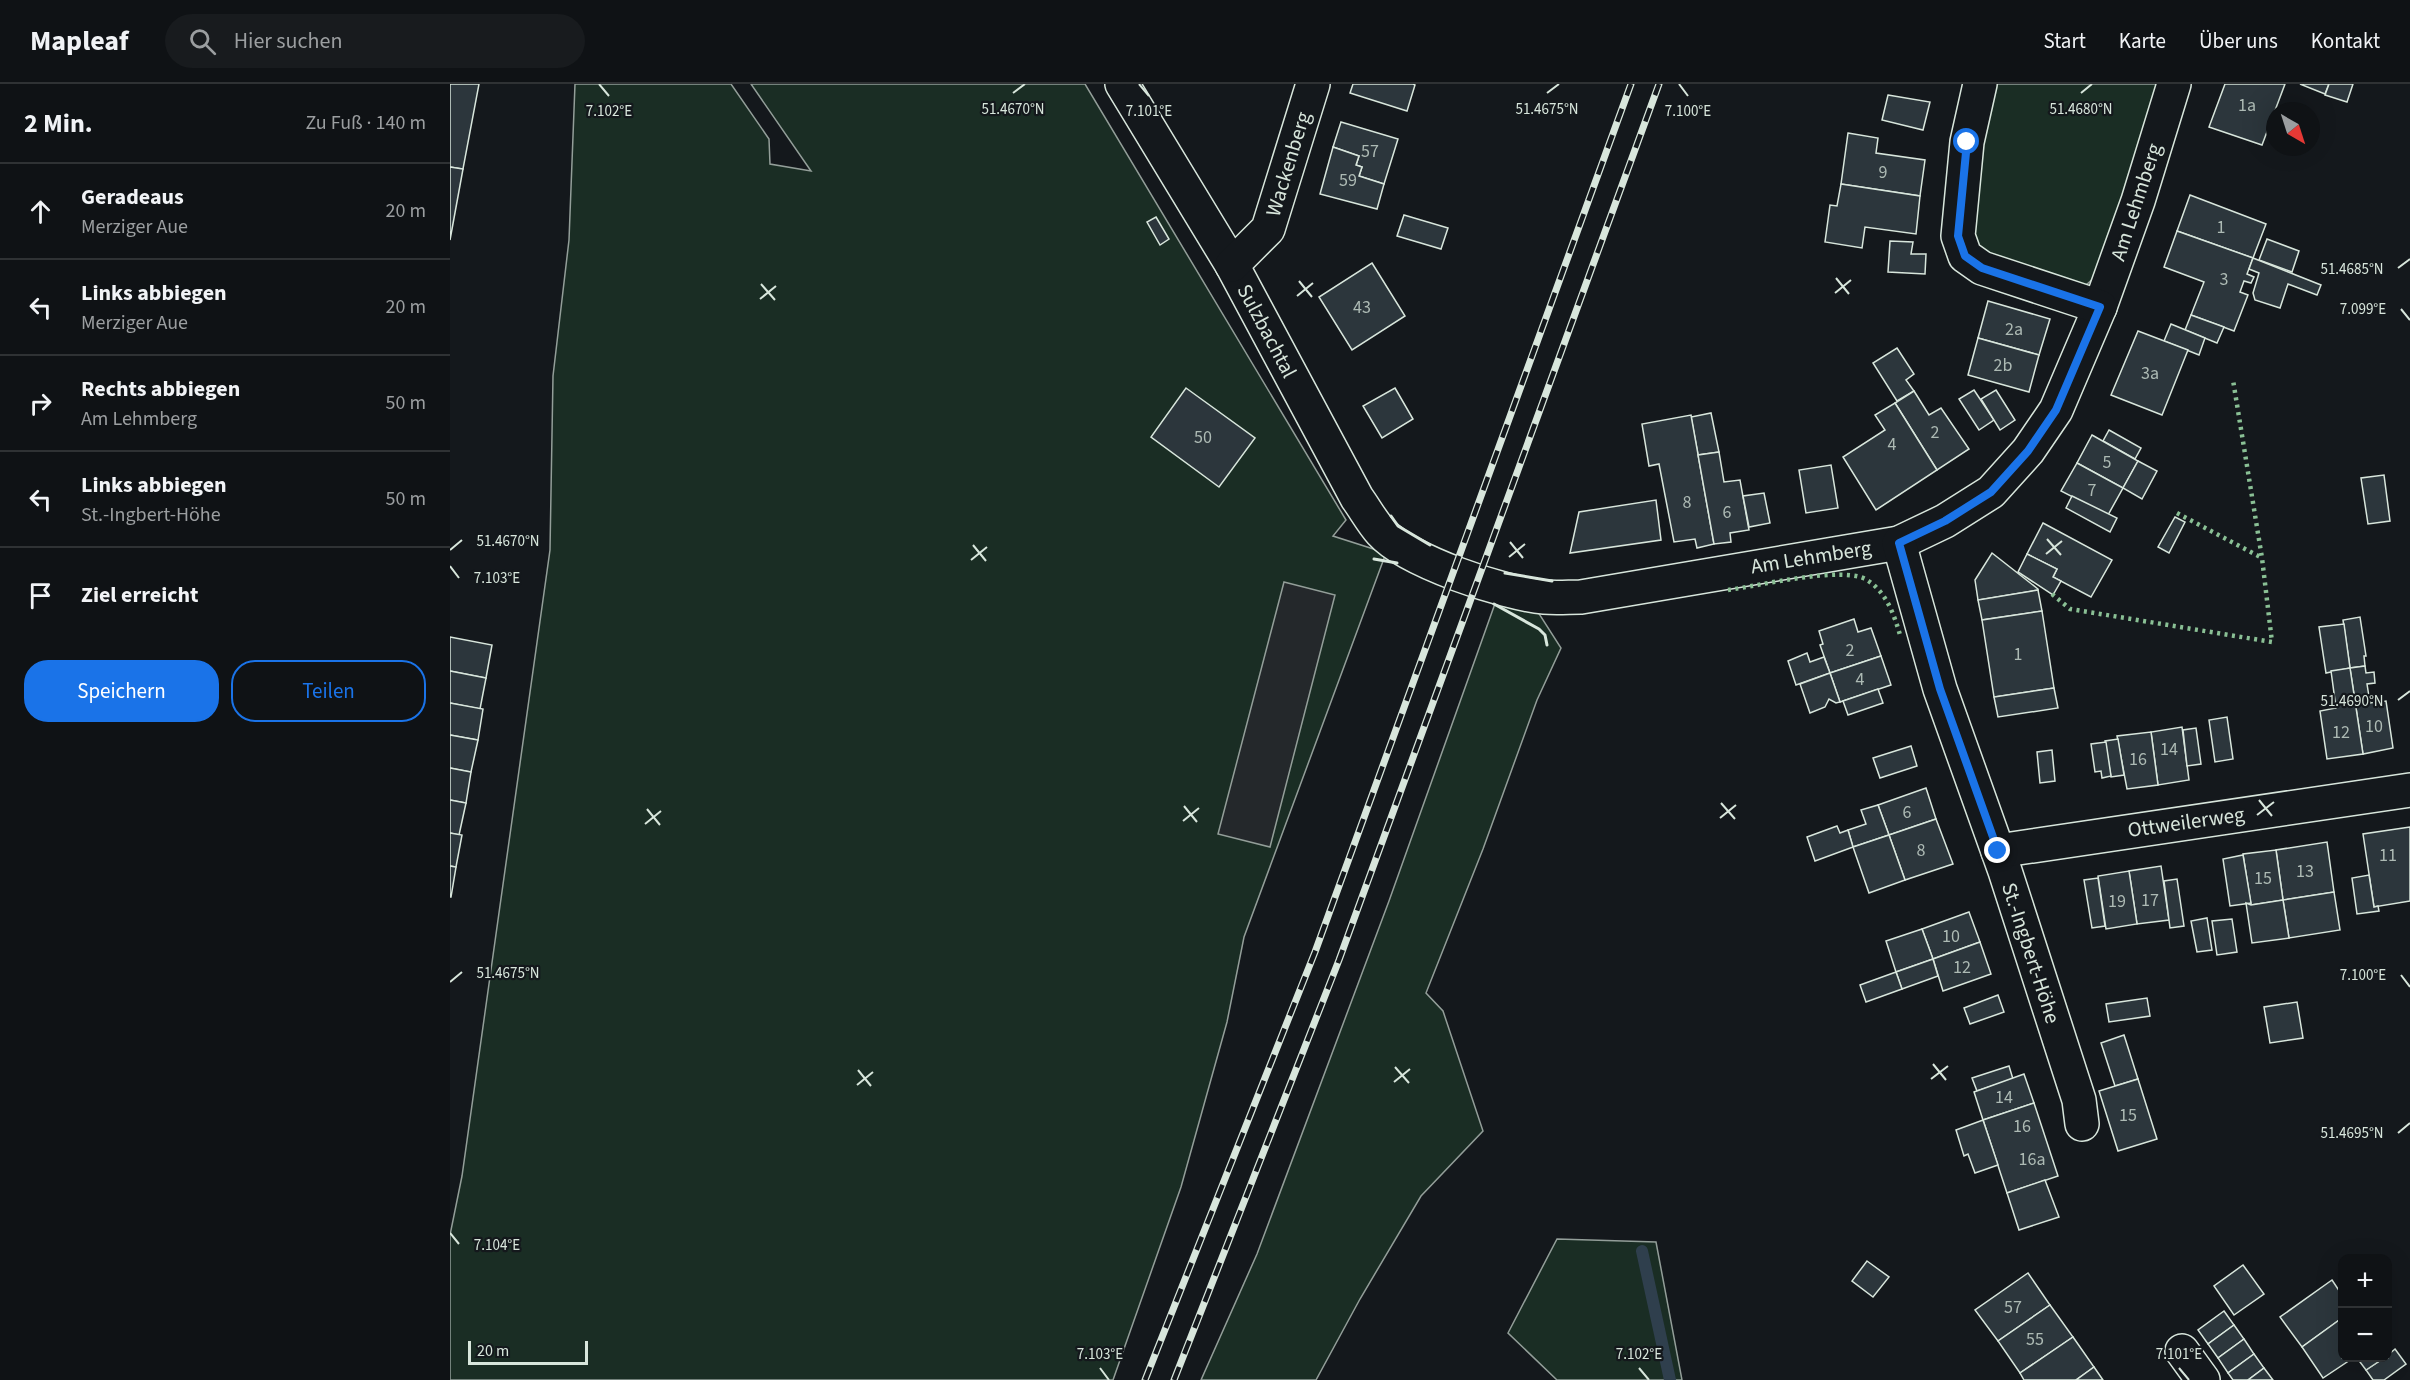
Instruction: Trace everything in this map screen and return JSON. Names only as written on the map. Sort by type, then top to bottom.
[{"type":"street","name":"Sulzbachtal","points":[[1122,84],[1232,265],[1357,498],[1382,533],[1402,550],[1426,562]]},
{"type":"street","name":"Wackenberg","points":[[1232,265],[1268,229],[1312,84]]},
{"type":"street","points":[[1980,84],[1967,142],[1958,236],[1965,256],[1982,268],[2100,307]]},
{"type":"street","name":"Am Lehmberg","points":[[1426,562],[1523,594],[1543,597],[1581,597],[1899,543],[1945,521],[1991,492],[2028,451],[2056,410],[2100,307],[2138,201],[2174,84]]},
{"type":"street","name":"St.-Ingbert-Höhe","points":[[1899,543],[1940,689],[1998,851],[2079,1100],[2082,1124]]},
{"type":"street","name":"Ottweilerweg","points":[[1998,851],[2410,790]]},
{"type":"street","points":[[2181,1351],[2203,1380]]},
{"type":"green space","points":[[575,84],[731,84],[769,139],[770,164],[811,171],[751,84],[1085,84],[1346,520],[1333,536],[1386,553],[1244,937],[1227,1022],[1181,1187],[1113,1380],[450,1380],[450,1235],[462,1176],[550,550],[553,376],[569,240]]},
{"type":"green space","points":[[1990,84],[2160,84],[2095,277],[2086,285],[2075,287],[1971,250],[1986,102]]},
{"type":"green space","points":[[1497,598],[1538,612],[1561,648],[1537,700],[1483,849],[1426,993],[1443,1011],[1483,1131],[1421,1196],[1360,1299],[1316,1380],[1201,1380],[1257,1254],[1389,901]]},
{"type":"green space","points":[[1557,1239],[1656,1242],[1682,1380],[1557,1380],[1508,1333]]},
{"type":"shaded area","points":[[1284,582],[1335,595],[1270,847],[1218,834]]},
{"type":"building","points":[[450,84],[479,84],[463,169],[450,167]]},
{"type":"building","points":[[1353,84],[1415,85],[1407,111],[1350,93]]},
{"type":"building","points":[[2225,84],[2285,84],[2278,102],[2266,102],[2266,134],[2262,145],[2209,127]]},
{"type":"building","points":[[2300,84],[2329,84],[2325,94]]},
{"type":"building","points":[[2329,84],[2353,84],[2347,102],[2325,95]]},
{"type":"building","points":[[1888,95],[1930,102],[1923,130],[1882,120]]},
{"type":"building","points":[[1341,122],[1398,139],[1384,184],[1359,176],[1362,167],[1356,165],[1359,156],[1333,147]]},
{"type":"building","points":[[1848,133],[1878,138],[1876,153],[1925,160],[1920,196],[1841,184]]},
{"type":"building","points":[[1333,147],[1359,156],[1356,165],[1362,167],[1359,176],[1384,184],[1377,209],[1320,194]]},
{"type":"building","points":[[450,167],[463,169],[450,240]]},
{"type":"building","points":[[1841,184],[1920,196],[1916,234],[1865,227],[1862,248],[1825,242],[1830,205],[1837,206]]},
{"type":"building","points":[[2190,195],[2266,224],[2253,258],[2177,231]]},
{"type":"building","points":[[1404,215],[1448,228],[1441,249],[1397,236]]},
{"type":"building","points":[[1156,217],[1169,239],[1160,245],[1147,222]]},
{"type":"building","points":[[2177,231],[2253,258],[2247,274],[2254,277],[2251,283],[2244,281],[2240,292],[2248,295],[2234,331],[2191,315],[2204,282],[2164,267]]},
{"type":"building","points":[[2267,239],[2299,251],[2292,272],[2259,260]]},
{"type":"building","points":[[1890,241],[1913,242],[1911,254],[1926,254],[1925,274],[1888,272]]},
{"type":"building","points":[[2253,258],[2321,285],[2317,295],[2288,284],[2280,308],[2255,300],[2253,293],[2259,273],[2249,269]]},
{"type":"building","points":[[1372,263],[1405,316],[1352,350],[1319,297]]},
{"type":"building","points":[[1988,301],[2050,319],[2039,355],[1978,338]]},
{"type":"building","points":[[2191,315],[2224,327],[2217,343],[2185,330]]},
{"type":"building","points":[[2171,324],[2205,338],[2199,355],[2164,341]]},
{"type":"building","points":[[2138,331],[2188,350],[2162,415],[2111,395]]},
{"type":"building","points":[[1978,338],[2039,355],[2029,392],[1968,375]]},
{"type":"building","points":[[1897,348],[1914,374],[1906,380],[1914,391],[1897,401],[1873,363]]},
{"type":"building","points":[[1186,388],[1255,438],[1219,487],[1151,437]]},
{"type":"building","points":[[1395,388],[1413,419],[1382,438],[1363,406]]},
{"type":"building","points":[[1974,390],[1994,420],[1979,430],[1959,399]]},
{"type":"building","points":[[1996,390],[2015,420],[2000,430],[1981,399]]},
{"type":"building","points":[[1914,391],[1929,415],[1941,408],[1969,449],[1937,470],[1895,403]]},
{"type":"building","points":[[1895,403],[1937,470],[1876,510],[1843,457],[1885,430],[1875,415]]},
{"type":"building","points":[[1711,413],[1719,452],[1698,455],[1691,417]]},
{"type":"building","points":[[1691,415],[1714,544],[1697,548],[1695,539],[1674,542],[1659,464],[1649,466],[1642,424]]},
{"type":"building","points":[[2109,430],[2141,448],[2135,459],[2103,441]]},
{"type":"building","points":[[2092,435],[2138,461],[2123,488],[2077,463]]},
{"type":"building","points":[[1719,452],[1724,482],[1740,480],[1749,530],[1730,533],[1731,542],[1714,544],[1698,455]]},
{"type":"building","points":[[2138,461],[2157,471],[2142,499],[2123,488]]},
{"type":"building","points":[[2077,463],[2123,488],[2108,515],[2061,491]]},
{"type":"building","points":[[1831,465],[1838,508],[1806,513],[1799,470]]},
{"type":"building","points":[[2384,475],[2390,521],[2368,524],[2361,478]]},
{"type":"building","points":[[1764,493],[1770,523],[1749,527],[1743,496]]},
{"type":"building","points":[[2072,496],[2117,518],[2110,532],[2066,508]]},
{"type":"building","points":[[1656,500],[1661,540],[1570,553],[1579,512]]},
{"type":"building","points":[[2175,517],[2185,522],[2169,553],[2158,547]]},
{"type":"building","points":[[2043,523],[2112,560],[2091,597],[2053,577],[2057,569],[2027,554]]},
{"type":"building","points":[[1992,553],[2038,590],[1978,600],[1975,580]]},
{"type":"building","points":[[2027,554],[2057,569],[2053,577],[2061,581],[2053,595],[2018,572]]},
{"type":"building","points":[[2038,590],[2042,611],[1982,620],[1978,600]]},
{"type":"building","points":[[2042,611],[2054,688],[1994,697],[1982,620]]},
{"type":"building","points":[[2360,617],[2366,656],[2364,656],[2365,666],[2350,668],[2343,620]]},
{"type":"building","points":[[1854,619],[1858,632],[1871,628],[1881,656],[1830,673],[1820,645],[1823,644],[1819,631]]},
{"type":"building","points":[[2344,624],[2350,668],[2326,673],[2319,627]]},
{"type":"building","points":[[450,637],[492,645],[486,678],[450,671]]},
{"type":"building","points":[[1807,653],[1810,662],[1824,657],[1830,673],[1796,685],[1788,661]]},
{"type":"building","points":[[1881,656],[1891,685],[1840,702],[1830,673]]},
{"type":"building","points":[[2365,666],[2366,673],[2374,672],[2375,683],[2367,684],[2370,703],[2386,701],[2393,748],[2363,754],[2350,668]]},
{"type":"building","points":[[2350,668],[2363,754],[2327,759],[2320,711],[2336,708],[2331,671]]},
{"type":"building","points":[[450,671],[486,678],[480,709],[450,703]]},
{"type":"building","points":[[1830,673],[1840,702],[1836,703],[1829,699],[1825,707],[1810,713],[1800,684]]},
{"type":"building","points":[[2054,688],[2058,708],[1998,717],[1994,697]]},
{"type":"building","points":[[1878,689],[1883,703],[1848,715],[1843,701]]},
{"type":"building","points":[[450,703],[483,709],[478,740],[450,735]]},
{"type":"building","points":[[2227,717],[2233,759],[2215,762],[2209,720]]},
{"type":"building","points":[[2182,727],[2189,780],[2158,785],[2151,732]]},
{"type":"building","points":[[2196,728],[2201,764],[2187,766],[2183,730]]},
{"type":"building","points":[[2151,732],[2158,785],[2127,789],[2117,736]]},
{"type":"building","points":[[450,735],[478,740],[471,772],[450,768]]},
{"type":"building","points":[[2118,739],[2124,775],[2111,777],[2105,741]]},
{"type":"building","points":[[2106,742],[2111,776],[2102,778],[2101,771],[2095,772],[2091,744]]},
{"type":"building","points":[[1911,746],[1917,766],[1880,778],[1873,758]]},
{"type":"building","points":[[2052,750],[2055,781],[2040,783],[2037,752]]},
{"type":"building","points":[[450,768],[471,772],[466,803],[450,800]]},
{"type":"building","points":[[1926,788],[1936,819],[1889,835],[1878,805]]},
{"type":"building","points":[[450,800],[466,803],[459,835],[450,833]]},
{"type":"building","points":[[1878,805],[1889,835],[1853,847],[1848,830],[1866,824],[1861,810]]},
{"type":"building","points":[[1936,819],[1953,864],[1905,880],[1889,835]]},
{"type":"building","points":[[1837,826],[1840,833],[1848,830],[1853,847],[1815,861],[1807,837]]},
{"type":"building","points":[[2410,827],[2410,901],[2374,907],[2363,834]]},
{"type":"building","points":[[450,833],[462,835],[456,867],[450,866]]},
{"type":"building","points":[[1889,835],[1905,880],[1869,893],[1853,847]]},
{"type":"building","points":[[2327,842],[2334,892],[2283,900],[2276,850]]},
{"type":"building","points":[[2276,850],[2283,900],[2251,905],[2243,854]]},
{"type":"building","points":[[2243,855],[2251,903],[2230,906],[2223,859]]},
{"type":"building","points":[[450,866],[456,867],[451,897],[450,897]]},
{"type":"building","points":[[2161,866],[2169,920],[2137,924],[2129,871]]},
{"type":"building","points":[[2129,871],[2137,924],[2106,929],[2098,876]]},
{"type":"building","points":[[2369,875],[2374,907],[2378,906],[2379,911],[2357,914],[2352,878]]},
{"type":"building","points":[[2098,878],[2105,926],[2092,928],[2084,880]]},
{"type":"building","points":[[2177,879],[2184,926],[2170,928],[2164,881]]},
{"type":"building","points":[[2334,892],[2340,930],[2289,938],[2283,900]]},
{"type":"building","points":[[2283,900],[2289,938],[2252,943],[2246,903],[2251,905]]},
{"type":"building","points":[[1969,912],[1980,942],[1933,959],[1922,929]]},
{"type":"building","points":[[2207,918],[2212,950],[2197,952],[2191,921]]},
{"type":"building","points":[[2232,919],[2237,952],[2217,955],[2212,921]]},
{"type":"building","points":[[1922,929],[1933,959],[1896,972],[1886,941]]},
{"type":"building","points":[[1980,942],[1991,974],[1943,991],[1933,959]]},
{"type":"building","points":[[1933,959],[1938,976],[1902,989],[1896,972]]},
{"type":"building","points":[[1896,972],[1902,989],[1866,1002],[1860,985]]},
{"type":"building","points":[[1998,995],[2004,1012],[1970,1024],[1964,1008]]},
{"type":"building","points":[[2147,998],[2150,1016],[2109,1022],[2106,1004]]},
{"type":"building","points":[[2297,1002],[2303,1038],[2270,1043],[2264,1007]]},
{"type":"building","points":[[2124,1035],[2138,1079],[2115,1086],[2101,1043]]},
{"type":"building","points":[[2009,1066],[2013,1079],[1977,1091],[1972,1078]]},
{"type":"building","points":[[2024,1074],[2034,1103],[1983,1120],[1974,1092]]},
{"type":"building","points":[[2138,1079],[2157,1139],[2118,1151],[2099,1091]]},
{"type":"building","points":[[2034,1103],[2058,1176],[2007,1193],[1983,1120]]},
{"type":"building","points":[[1983,1120],[1998,1165],[1975,1173],[1968,1154],[1964,1156],[1956,1130]]},
{"type":"building","points":[[2045,1180],[2059,1217],[2019,1230],[2007,1193]]},
{"type":"building","points":[[1867,1261],[1889,1277],[1873,1297],[1852,1281]]},
{"type":"building","points":[[2243,1265],[2264,1294],[2234,1315],[2214,1286]]},
{"type":"building","points":[[2028,1273],[2050,1305],[1998,1341],[1975,1310]]},
{"type":"building","points":[[2332,1280],[2338,1289],[2338,1321],[2302,1347],[2280,1317]]},
{"type":"building","points":[[2050,1305],[2073,1337],[2020,1373],[1998,1341]]},
{"type":"building","points":[[2224,1311],[2234,1325],[2208,1344],[2198,1330]]},
{"type":"building","points":[[2338,1321],[2338,1362],[2347,1362],[2323,1378],[2302,1347]]},
{"type":"building","points":[[2234,1325],[2244,1339],[2218,1358],[2208,1344]]},
{"type":"building","points":[[2073,1337],[2094,1367],[2076,1380],[2024,1380],[2020,1373]]},
{"type":"building","points":[[2244,1339],[2254,1354],[2228,1373],[2218,1358]]},
{"type":"building","points":[[2395,1349],[2406,1364],[2384,1380],[2373,1380],[2366,1370],[2378,1362],[2392,1362],[2392,1352]]},
{"type":"building","points":[[2254,1354],[2264,1368],[2248,1380],[2233,1380],[2228,1373]]},
{"type":"building","points":[[2360,1362],[2378,1362],[2366,1370]]},
{"type":"building","points":[[2094,1367],[2103,1380],[2076,1380]]},
{"type":"building","points":[[2264,1368],[2273,1380],[2248,1380]]},
{"type":"waterway","points":[[1642,1251],[1670,1380]]},
{"type":"railway","points":[[1145,1380],[1315,952],[1631,84]]},
{"type":"railway","points":[[1174,1380],[1339,960],[1659,84]]},
{"type":"hedge","points":[[2052,594],[2070,609],[2272,642],[2262,558],[2233,380]]},
{"type":"hedge","points":[[2177,513],[2262,558]]},
{"type":"hedge","points":[[1728,590],[1821,576],[1856,576],[1874,585],[1884,597],[1900,635]]},
{"type":"wall","points":[[1391,516],[1398,526],[1430,545]]},
{"type":"wall","points":[[1374,559],[1397,563]]},
{"type":"wall","points":[[1505,573],[1552,581]]},
{"type":"wall","points":[[1494,604],[1539,629],[1545,635],[1547,645]]},
{"type":"route","points":[[1967,142],[1958,236],[1965,256],[1982,268],[2100,307],[2056,410],[2028,451],[1991,492],[1945,521],[1899,543],[1940,689],[1998,851]]}]
